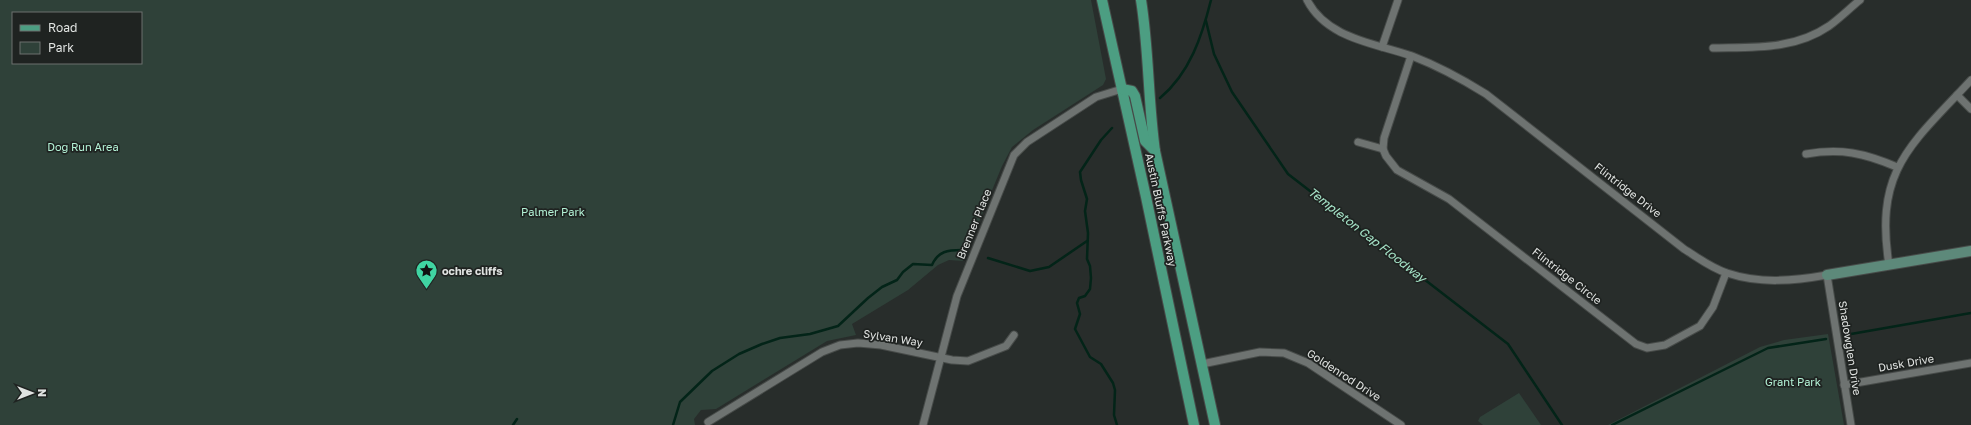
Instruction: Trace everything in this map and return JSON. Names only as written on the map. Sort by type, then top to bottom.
[{"type":"main road","name":"Austin Bluffs Parkway","points":[[1102,0],[1194,425]]},
{"type":"main road","name":"Austin Bluffs Parkway","points":[[1141,0],[1146,32],[1152,128],[1155,151],[1215,425]]},
{"type":"main road","points":[[1122,89],[1132,91],[1135,96],[1145,141],[1155,151]]},
{"type":"street","name":"Flintridge Drive","points":[[1307,0],[1322,19],[1338,31],[1411,56],[1461,78],[1486,94],[1684,249],[1726,273],[1750,279],[1785,281],[1971,251]]},
{"type":"street","points":[[1382,47],[1398,0]]},
{"type":"street","points":[[1713,48],[1777,46],[1799,41],[1830,25],[1860,0]]},
{"type":"street","points":[[1358,142],[1383,149],[1384,138],[1411,56]]},
{"type":"street","points":[[1888,265],[1884,219],[1887,194],[1897,167],[1911,145],[1971,80]]},
{"type":"street","name":"Brenner Place","points":[[923,425],[957,296],[1014,155],[1027,142],[1096,97],[1122,89]]},
{"type":"street","points":[[1957,95],[1971,109]]},
{"type":"street","name":"Flintridge Circle","points":[[1383,149],[1390,162],[1397,170],[1449,198],[1636,344],[1647,348],[1665,345],[1700,326],[1713,307],[1726,273]]},
{"type":"street","points":[[1806,154],[1828,151],[1850,152],[1873,157],[1897,167]]},
{"type":"street","name":"Shadowglen Drive","points":[[1827,275],[1851,425]]},
{"type":"street","name":"Sylvan Way","points":[[708,422],[822,352],[840,345],[869,343],[961,361],[976,359],[1006,346],[1014,335]]},
{"type":"street","name":"Goldenrod Drive","points":[[1202,364],[1260,352],[1284,353],[1308,364],[1401,425]]},
{"type":"street","name":"Dusk Drive","points":[[1844,385],[1971,363]]},
{"type":"green space","name":"Palmer Park","points":[[0,0],[1091,0],[1106,79],[1103,85],[1033,130],[1012,147],[1002,166],[963,261],[949,260],[938,265],[908,290],[852,324],[856,335],[827,341],[716,409],[701,410],[694,419],[695,425],[0,425]]},
{"type":"green space","name":"Grant Park","points":[[1828,334],[1844,425],[1608,425],[1760,347],[1784,340]]},
{"type":"green space","points":[[1519,393],[1541,425],[1483,425],[1478,421],[1480,417]]},
{"type":"waterway","name":"Templeton Gap Floodway","points":[[1160,98],[1170,88],[1187,65],[1199,40],[1211,0]]},
{"type":"waterway","name":"Templeton Gap Floodway","points":[[1206,21],[1214,54],[1232,92],[1288,174],[1508,344],[1562,425]]},
{"type":"waterway","name":"Templeton Gap Floodway","points":[[1112,128],[1101,140],[1080,172],[1087,199],[1085,211],[1088,233],[1087,259],[1090,266],[1091,278],[1090,289],[1085,296],[1079,298],[1077,303],[1080,314],[1075,329],[1090,357],[1101,364],[1113,383],[1115,390],[1114,415],[1117,425]]},
{"type":"waterway","name":"Templeton Gap Floodway","points":[[988,258],[1030,271],[1049,267],[1087,241]]},
{"type":"waterway","name":"Templeton Gap Floodway","points":[[673,425],[680,402],[712,371],[739,354],[780,338],[810,334],[838,326],[868,298],[882,287],[897,280],[903,272],[913,264],[932,265],[934,260],[940,254],[952,250],[962,250]]},
{"type":"waterway","points":[[1851,334],[1971,313]]},
{"type":"waterway","points":[[1612,425],[1768,348],[1826,339]]},
{"type":"waterway","points":[[513,425],[517,419]]},
{"type":"place","name":"ochre cliffs","points":[[427,290]]},
{"type":"park label","name":"Dog Run Area","points":[[83,147]]}]
